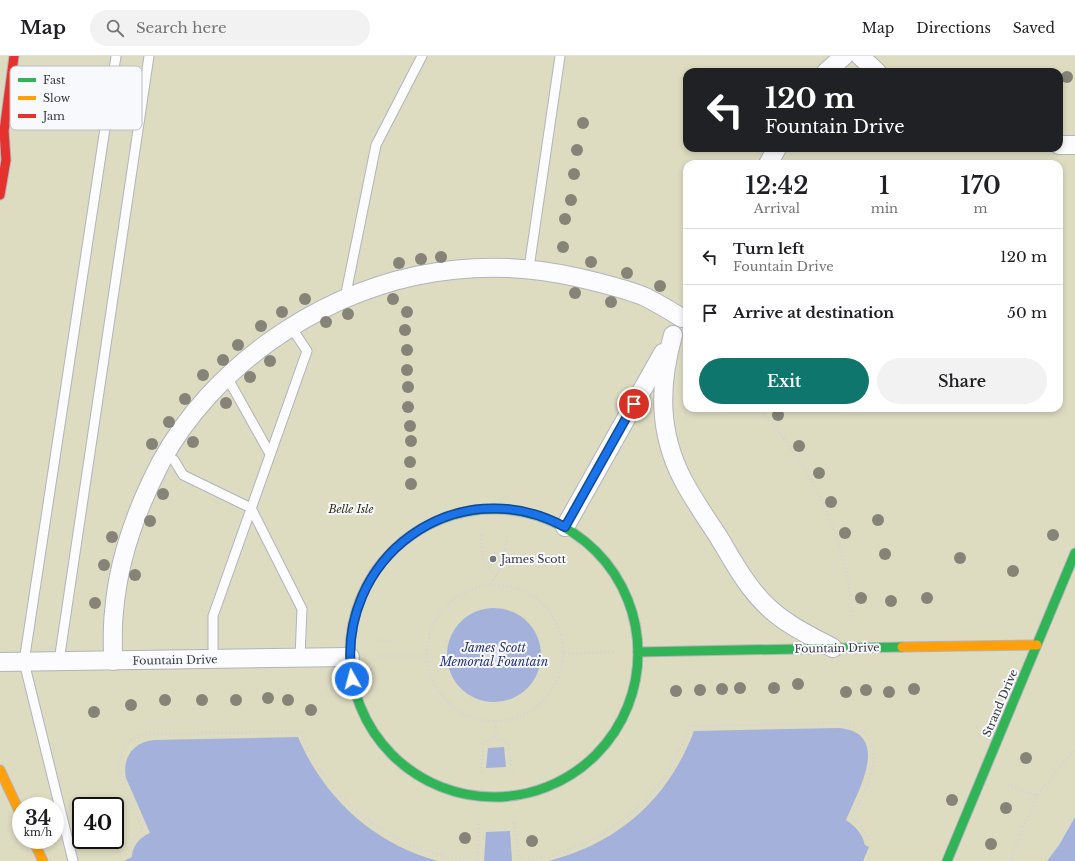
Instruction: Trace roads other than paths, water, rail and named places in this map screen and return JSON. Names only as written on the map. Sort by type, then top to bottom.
[{"type":"street","points":[[12,66],[14,56]]},
{"type":"street","points":[[830,68],[844,56]]},
{"type":"street","points":[[860,56],[873,68]]},
{"type":"street","points":[[0,195],[6,160],[2,133],[10,82]]},
{"type":"street","points":[[1063,145],[1075,145]]},
{"type":"street","points":[[113,661],[114,612],[126,546],[141,505],[164,457],[207,398],[227,377],[258,350],[291,327],[345,298],[411,276],[454,269],[483,267],[529,268],[550,271],[607,284],[683,313]]},
{"type":"street","points":[[565,527],[683,315]]},
{"type":"street","points":[[673,335],[665,362],[662,387],[663,410],[665,432],[673,457],[683,479],[748,586],[783,620],[833,648]]},
{"type":"street","points":[[498,508],[532,514],[565,527],[595,550],[618,580],[633,614],[638,652],[636,674],[628,704],[622,718],[610,738],[595,755],[577,770],[557,782],[536,790],[496,797],[457,792],[435,784],[415,773],[397,759],[381,742],[368,723],[358,702],[352,679],[350,657],[354,617],[367,584],[400,543],[424,527],[446,517],[463,512],[498,508]]},
{"type":"street","name":"Strand Drive","points":[[948,861],[1075,554]]},
{"type":"street","name":"Fountain Drive","points":[[638,652],[1037,645]]},
{"type":"street","name":"Fountain Drive","points":[[0,662],[350,657]]},
{"type":"street","points":[[0,770],[13,797]]},
{"type":"street","points":[[37,849],[43,861]]},
{"type":"lane","points":[[114,66],[116,56]]},
{"type":"lane","points":[[142,103],[149,56]]},
{"type":"lane","points":[[345,298],[376,146],[422,56]]},
{"type":"lane","points":[[529,268],[560,56]]},
{"type":"lane","points":[[74,861],[24,662],[105,130]]},
{"type":"lane","points":[[59,662],[138,130]]},
{"type":"lane","points":[[213,659],[213,616],[307,351],[291,327]]},
{"type":"lane","points":[[227,377],[270,454]]},
{"type":"lane","points":[[164,457],[174,460],[183,475],[251,508],[302,608],[300,658]]},
{"type":"water","name":"James Scott Memorial Fountain","points":[[494,608],[512,612],[527,622],[537,637],[541,655],[537,673],[527,688],[512,698],[494,702],[476,698],[461,688],[451,673],[447,655],[451,637],[461,622],[476,612]]},
{"type":"water","points":[[839,728],[855,732],[864,741],[868,752],[867,766],[863,780],[846,820],[853,825],[862,837],[865,845],[869,847],[863,861],[549,861],[575,853],[598,842],[619,829],[638,814],[655,797],[670,777],[683,755],[694,731]]},
{"type":"water","points":[[298,737],[322,780],[337,799],[354,816],[372,830],[393,843],[438,861],[124,861],[132,857],[133,849],[137,842],[150,833],[126,778],[125,771],[131,752],[140,744],[154,740]]},
{"type":"water","points":[[504,747],[506,767],[486,768],[488,748]]},
{"type":"water","points":[[1075,817],[1075,861],[1047,861],[1059,845]]},
{"type":"water","points":[[510,831],[512,861],[484,861],[486,832]]},
{"type":"place","name":"James Scott","points":[[493,559]]},
{"type":"park label","name":"Belle Isle","points":[[351,509]]}]
